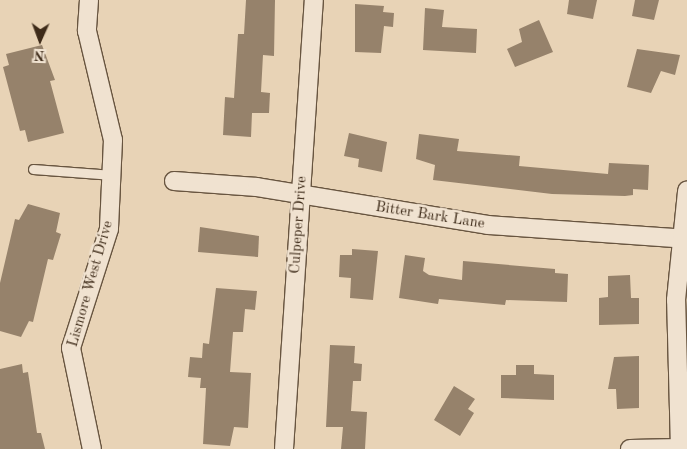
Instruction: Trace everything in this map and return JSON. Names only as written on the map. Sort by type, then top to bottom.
[{"type":"street","name":"Lismore West Drive","points":[[88,0],[86,25],[113,140],[110,229],[71,348],[92,449]]},
{"type":"street","name":"Culpeper Drive","points":[[284,449],[314,0]]},
{"type":"street","name":"Bitter Bark Lane","points":[[174,181],[302,194],[488,225],[683,239]]},
{"type":"street","points":[[630,449],[680,448],[676,300],[687,191]]},
{"type":"lane","points":[[32,169],[113,175]]},
{"type":"building","points":[[246,0],[275,0],[274,56],[263,55],[261,92],[270,93],[269,113],[252,113],[251,137],[223,135],[225,97],[234,98],[238,34],[244,34]]},
{"type":"building","points":[[569,0],[597,0],[593,19],[567,14]]},
{"type":"building","points":[[635,0],[659,0],[654,20],[632,16]]},
{"type":"building","points":[[355,4],[384,6],[383,12],[394,13],[393,27],[384,26],[381,53],[355,52]]},
{"type":"building","points":[[425,8],[444,10],[442,27],[477,29],[476,53],[423,50]]},
{"type":"building","points":[[539,20],[553,52],[515,67],[507,49],[522,42],[519,29]]},
{"type":"building","points":[[42,45],[55,80],[50,81],[64,133],[28,142],[25,130],[20,131],[3,67],[9,65],[6,54]]},
{"type":"building","points":[[637,49],[680,55],[675,75],[661,71],[651,93],[627,87]]},
{"type":"building","points":[[349,133],[387,142],[382,172],[358,167],[359,159],[344,156]]},
{"type":"building","points":[[419,134],[459,139],[457,151],[520,156],[519,166],[608,174],[609,163],[649,165],[648,190],[633,189],[633,195],[625,196],[552,194],[433,180],[435,165],[416,159]]},
{"type":"building","points":[[28,204],[60,213],[56,232],[61,234],[53,260],[48,259],[33,322],[29,321],[21,337],[0,331],[0,283],[15,219],[19,220]]},
{"type":"building","points":[[200,227],[259,236],[258,257],[198,252]]},
{"type":"building","points":[[352,249],[378,251],[373,300],[350,298],[351,278],[339,277],[340,255],[352,255]]},
{"type":"building","points":[[405,255],[425,258],[423,271],[429,275],[462,280],[463,261],[555,269],[555,273],[568,274],[567,302],[506,300],[505,305],[439,299],[438,304],[399,298]]},
{"type":"building","points":[[630,275],[631,298],[639,298],[639,324],[599,325],[599,298],[608,297],[608,276]]},
{"type":"building","points":[[216,288],[257,291],[255,310],[245,309],[243,332],[233,332],[230,372],[251,373],[248,428],[234,427],[230,446],[203,444],[206,388],[200,388],[201,378],[188,377],[190,357],[202,358],[203,343],[209,344]]},
{"type":"building","points":[[330,345],[355,346],[354,363],[362,364],[361,381],[353,381],[351,411],[367,412],[365,449],[341,449],[343,427],[326,427]]},
{"type":"building","points":[[639,356],[639,408],[617,409],[616,389],[608,389],[614,357]]},
{"type":"building","points":[[22,364],[23,373],[28,372],[37,433],[41,433],[45,449],[0,449],[0,369]]},
{"type":"building","points":[[516,365],[534,365],[534,374],[554,375],[554,400],[501,398],[501,375],[516,375]]},
{"type":"building","points":[[454,386],[475,399],[468,409],[474,413],[460,436],[434,420]]}]
